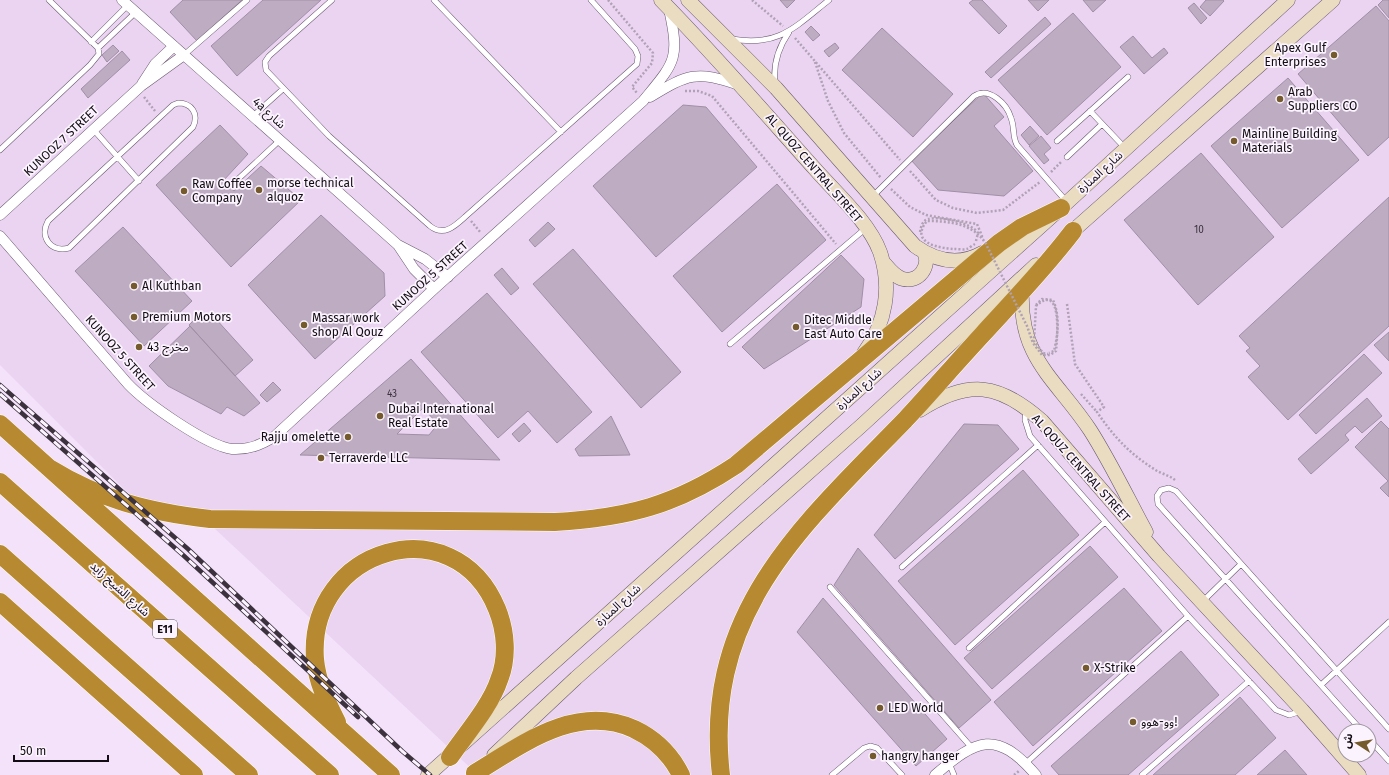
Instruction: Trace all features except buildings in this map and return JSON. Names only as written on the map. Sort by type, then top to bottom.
[{"type":"highway","points":[[49,468],[91,491],[120,502],[179,516],[210,519],[555,522],[603,518],[627,514],[662,504],[695,490],[716,478],[755,450],[1000,243],[1022,227],[1064,205]]},
{"type":"highway","points":[[721,775],[718,737],[721,696],[729,654],[744,615],[769,572],[798,532],[1022,292],[1073,231]]},
{"type":"highway","points":[[0,424],[392,775]]},
{"type":"highway","name":"شارع الشيخ زايد","points":[[0,482],[330,775]]},
{"type":"highway","points":[[342,731],[323,692],[315,660],[317,626],[322,609],[331,593],[342,580],[355,568],[370,559],[387,553],[404,550],[422,550],[439,554],[456,560],[471,570],[488,590],[499,614],[504,640],[503,667],[494,692],[450,757]]},
{"type":"highway","points":[[0,554],[249,775]]},
{"type":"highway","points":[[0,602],[194,775]]},
{"type":"highway","points":[[474,774],[548,731],[578,721],[595,720],[611,722],[642,733],[667,753],[682,775]]},
{"type":"main road","name":"AL QUOZ CENTRAL STREET","points":[[688,0],[776,88],[873,196],[907,238],[924,252],[935,258],[960,260],[971,259],[1000,243]]},
{"type":"main road","name":"شارع المنارة","points":[[428,775],[450,757],[1064,205],[1288,0]]},
{"type":"main road","points":[[474,774],[576,678],[861,426],[1073,231],[1333,0]]},
{"type":"main road","name":"AL QUOZ CENTRAL STREET","points":[[665,4],[740,85],[866,228],[873,238],[884,263],[887,290],[883,317],[869,347],[857,363]]},
{"type":"main road","points":[[884,263],[897,276],[913,279],[922,273],[926,268],[927,262],[924,252]]},
{"type":"main road","name":"AL QOUZ CENTRAL STREET","points":[[1022,292],[1023,324],[1034,354],[1091,431],[1159,556]]},
{"type":"main road","name":"AL QOUZ CENTRAL STREET","points":[[906,418],[949,393],[970,390],[992,391],[1009,397],[1027,408],[1042,421],[1159,556],[1302,710],[1359,775]]},
{"type":"street","name":"KUNOOZ 5 STREET","points":[[0,236],[136,393],[155,408],[213,444],[231,449],[259,445],[275,436],[434,289],[643,101],[667,71],[674,55],[676,38],[665,4]]},
{"type":"street","name":"4a شارع","points":[[129,6],[398,245],[424,259],[448,277]]},
{"type":"street","name":"KUNOOZ 7 STREET","points":[[139,87],[155,64],[174,46]]},
{"type":"street","name":"KUNOOZ 7 STREET","points":[[0,215],[139,87],[184,55]]},
{"type":"street","name":"KUNOOZ 5 STREET","points":[[643,101],[673,83],[691,76],[710,76],[740,85]]},
{"type":"street","name":"4a شارع","points":[[398,245],[414,269],[434,289]]},
{"type":"street","points":[[935,775],[950,762],[972,748],[990,743],[1014,752],[1036,775]]},
{"type":"lane","points":[[49,0],[98,48]]},
{"type":"lane","points":[[184,55],[248,0]]},
{"type":"lane","points":[[332,0],[267,59],[266,70],[329,136],[433,229],[441,231],[450,230],[634,67],[638,60],[635,49],[592,0]]},
{"type":"lane","points":[[434,0],[560,132]]},
{"type":"lane","points":[[727,38],[759,41],[772,39],[790,31],[829,0]]},
{"type":"lane","points":[[91,42],[129,6]]},
{"type":"lane","points":[[0,150],[90,65],[98,56],[98,48],[129,6]]},
{"type":"lane","points":[[776,88],[774,68],[779,49],[790,31]]},
{"type":"lane","points":[[1057,141],[1128,77]]},
{"type":"lane","points":[[253,116],[283,89]]},
{"type":"lane","points":[[873,196],[974,96],[981,92],[989,93],[996,97],[1011,116],[1012,136],[1017,145],[1064,205]]},
{"type":"lane","points":[[183,103],[192,108],[196,117],[193,127],[69,248],[59,250],[50,245],[46,241],[44,231],[48,221],[160,117],[173,105],[183,103]]},
{"type":"lane","points":[[1090,111],[1125,149]]},
{"type":"lane","points":[[1067,157],[1102,124]]},
{"type":"lane","points":[[94,129],[139,181]]},
{"type":"lane","points":[[235,182],[280,140]]},
{"type":"lane","points":[[730,344],[866,228]]},
{"type":"lane","points":[[1027,408],[1026,426],[1030,436],[1188,616],[1276,710],[1289,715],[1302,710]]},
{"type":"lane","points":[[902,567],[1038,445]]},
{"type":"lane","points":[[1355,723],[1158,504],[1157,496],[1161,490],[1169,488],[1176,491],[1389,729]]},
{"type":"lane","points":[[969,648],[1105,522]]},
{"type":"lane","points":[[1201,602],[1241,564]]},
{"type":"lane","points":[[830,587],[972,748]]},
{"type":"lane","points":[[1026,763],[1188,616]]},
{"type":"lane","points":[[1321,685],[1389,622]]},
{"type":"lane","points":[[1142,775],[1249,681]]},
{"type":"lane","points":[[832,775],[864,748],[870,746],[877,748],[902,775]]},
{"type":"lane","points":[[1377,748],[1389,761]]},
{"type":"lane","points":[[950,762],[954,775]]},
{"type":"path","points":[[980,241],[982,236],[977,224],[926,215],[910,207],[885,183],[844,133],[828,101],[814,60],[936,200],[968,212],[1003,210],[1032,189]]},
{"type":"path","points":[[139,87],[160,117]]},
{"type":"path","points":[[678,93],[698,91],[712,96],[841,250]]},
{"type":"path","points":[[466,216],[488,240]]},
{"type":"path","points":[[978,246],[966,252],[930,246],[922,241],[920,232],[922,223],[927,219],[940,219],[971,226],[977,230],[978,233],[977,240],[975,244],[967,249],[931,246],[924,240],[922,234],[923,226],[927,221],[940,221],[971,228],[975,231],[980,235],[986,244],[1027,326],[1031,337],[1033,343],[1042,355],[1050,355],[1056,351],[1058,325],[1057,318],[1056,310],[1050,302],[1045,301],[1036,306],[1035,311],[1034,341],[1043,353],[1048,354],[1054,351],[1056,342],[1057,318],[1058,310],[1053,300],[1042,300],[1034,307],[1032,336],[1032,343],[1044,360]]},
{"type":"path","points":[[1079,392],[1098,412]]},
{"type":"shaded area","points":[[0,0],[1389,0],[1389,775],[478,775],[199,514],[152,517],[0,365]]},
{"type":"railway","points":[[0,385],[188,549],[402,751],[430,775]]},
{"type":"railway","points":[[0,394],[183,555],[358,717]]},
{"type":"place","name":"Apex Gulf Enterprises","points":[[1334,55]]},
{"type":"place","name":"Arab Suppliers CO","points":[[1280,99]]},
{"type":"place","name":"Mainline Building Materials","points":[[1234,141]]},
{"type":"place","name":"morse technical alquoz","points":[[259,190]]},
{"type":"place","name":"Raw Coffee Company","points":[[184,191]]},
{"type":"place","name":"Al Kuthban","points":[[134,286]]},
{"type":"place","name":"Premium Motors","points":[[134,317]]},
{"type":"place","name":"Massar work shop Al Qouz","points":[[304,325]]},
{"type":"place","name":"Ditec Middle East Auto Care","points":[[796,327]]},
{"type":"place","name":"مخرج 43","points":[[139,347]]},
{"type":"place","name":"Dubai International Real Estate","points":[[380,416]]},
{"type":"place","name":"Rajju omelette","points":[[348,437]]},
{"type":"place","name":"Terraverde LLC","points":[[321,458]]},
{"type":"place","name":"X-Strike","points":[[1086,668]]},
{"type":"place","name":"LED World","points":[[880,708]]},
{"type":"place","name":"وو-هوو!","points":[[1133,722]]},
{"type":"place","name":"hangry hanger","points":[[873,756]]}]
